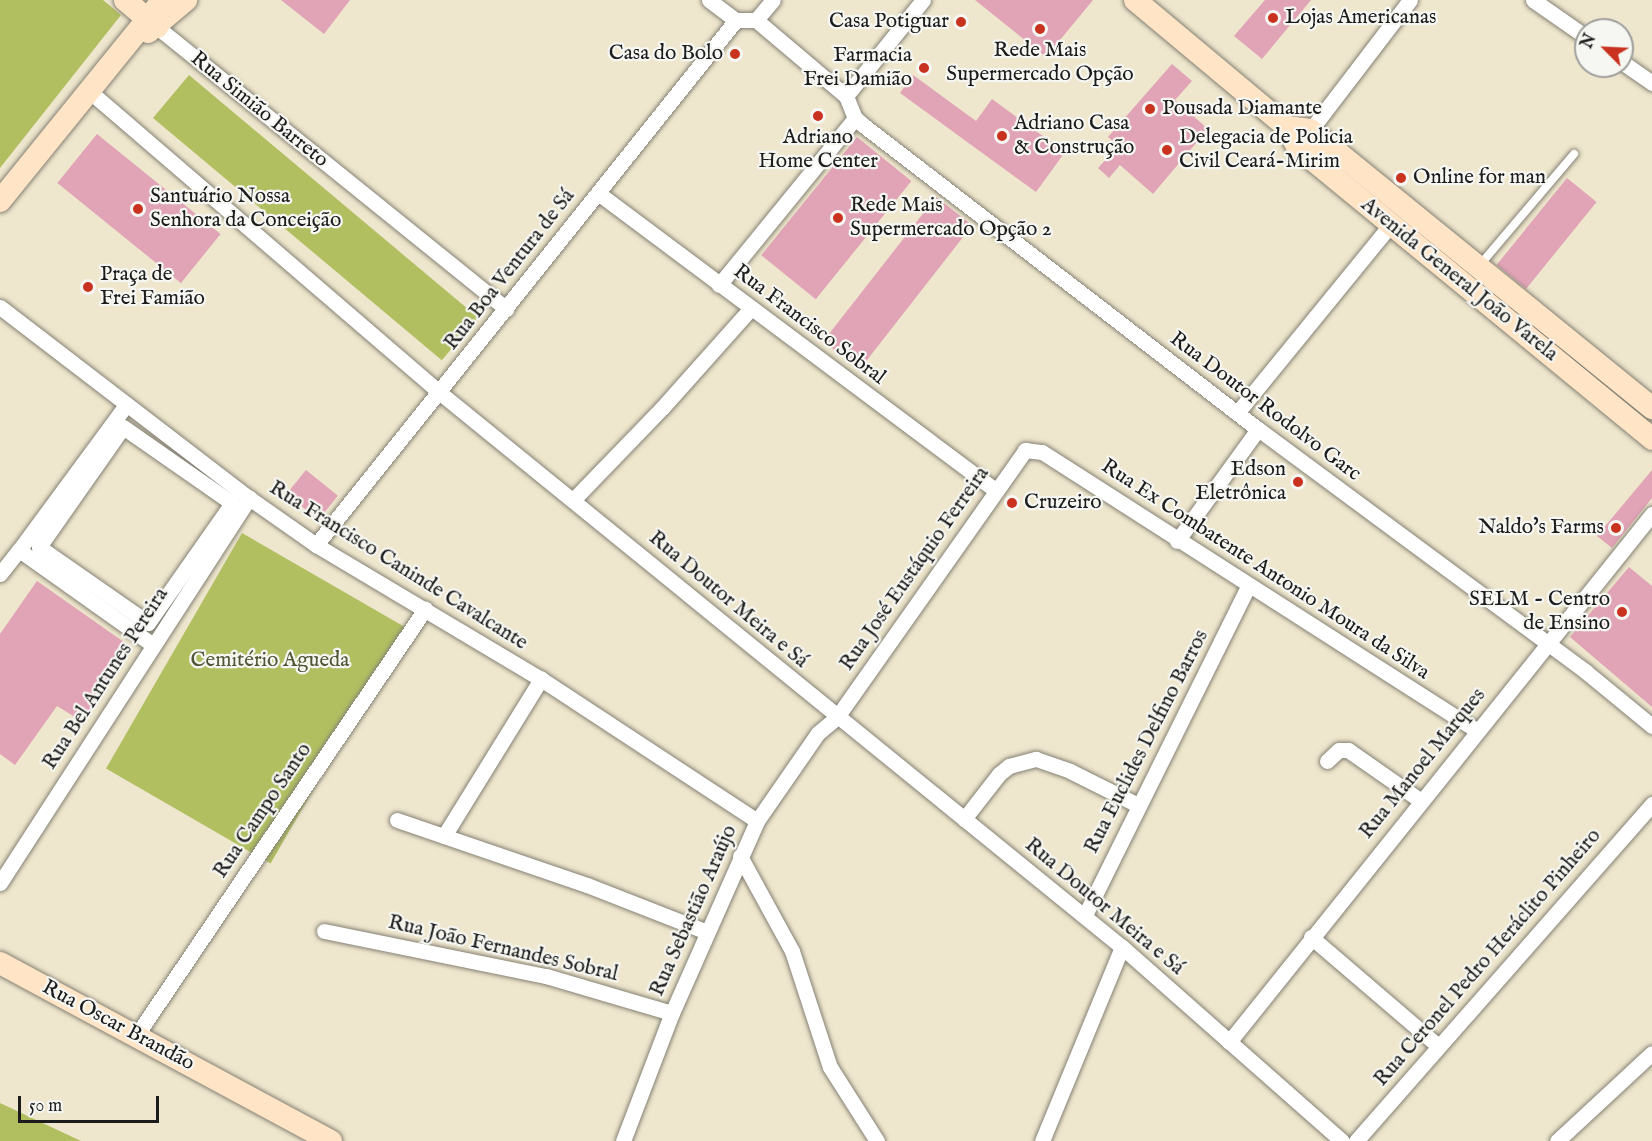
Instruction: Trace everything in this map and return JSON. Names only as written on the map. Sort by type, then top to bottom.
[{"type":"main road","name":"Rua Simião Barreto","points":[[125,0],[153,23]]},
{"type":"main road","points":[[153,23],[163,0]]},
{"type":"main road","points":[[0,201],[128,43],[186,0]]},
{"type":"main road","name":"Avenida General João Varela","points":[[1136,0],[1298,135],[1391,224],[1652,439]]},
{"type":"main road","points":[[1298,135],[1478,267],[1652,408]]},
{"type":"main road","name":"Rua Oscar Brandão","points":[[0,963],[331,1141]]},
{"type":"street","points":[[709,0],[736,20],[756,20],[846,96],[855,118],[719,285]]},
{"type":"street","points":[[756,20],[773,0]]},
{"type":"street","points":[[846,96],[923,0]]},
{"type":"street","points":[[1298,135],[1410,0]]},
{"type":"street","points":[[1533,0],[1574,29]]},
{"type":"street","name":"Rua Boa Ventura de Sá","points":[[316,545],[736,20]]},
{"type":"street","name":"Rua Simião Barreto","points":[[153,23],[506,309]]},
{"type":"street","points":[[1634,70],[1652,83]]},
{"type":"street","name":"Rua Doutor Meira e Sá","points":[[88,90],[439,392],[574,499],[837,717],[1085,915],[1342,1141]]},
{"type":"street","name":"Rua Doutor Rodolvo Garc","points":[[855,118],[1237,413],[1548,644],[1652,726]]},
{"type":"street","name":"Rua Francisco Sobral","points":[[598,193],[995,490]]},
{"type":"street","points":[[1237,413],[1391,224]]},
{"type":"street","name":"Rua Francisco Caninde Cavalcante","points":[[0,308],[249,498],[316,545],[541,679],[757,821]]},
{"type":"street","points":[[574,499],[662,408],[751,308]]},
{"type":"street","points":[[0,574],[126,405]]},
{"type":"street","points":[[123,427],[231,502],[148,623],[39,547],[123,427]]},
{"type":"street","points":[[1177,541],[1258,429]]},
{"type":"street","name":"Rua José Eustáquio Ferreira","points":[[837,717],[995,490],[1030,448]]},
{"type":"street","name":"Rua Ex Combatente Antonio Moura da Silva","points":[[1030,448],[1042,452],[1248,587],[1476,730]]},
{"type":"street","name":"Rua Bel Antunes Pereira","points":[[0,883],[249,498]]},
{"type":"street","name":"Rua Manoel Marques","points":[[1229,1042],[1476,730],[1652,514]]},
{"type":"street","points":[[19,550],[153,645]]},
{"type":"street","name":"Rua Euclides Delfino Barros","points":[[1085,915],[1248,587]]},
{"type":"street","name":"Rua Campo Santo","points":[[136,1036],[425,609]]},
{"type":"street","points":[[444,836],[541,679]]},
{"type":"street","name":"Rua Sebastião Araújo","points":[[623,1141],[672,1013],[757,821],[818,733],[837,717]]},
{"type":"street","points":[[1327,761],[1339,750],[1348,750],[1421,801]]},
{"type":"street","points":[[964,819],[1004,770],[1036,759],[1070,771],[1138,805]]},
{"type":"street","name":"Rua Ceronel Pedro Heráclito Pinheiro","points":[[1356,1141],[1652,804]]},
{"type":"street","points":[[397,820],[587,885],[707,932]]},
{"type":"street","points":[[740,856],[792,951],[830,1067],[877,1141]]},
{"type":"street","name":"Rua João Fernandes Sobral","points":[[324,931],[546,976],[672,1013]]},
{"type":"street","points":[[1311,937],[1438,1046]]},
{"type":"street","points":[[1042,1141],[1122,947]]},
{"type":"street","points":[[1557,1141],[1652,1053]]},
{"type":"lane","points":[[1478,267],[1574,154]]},
{"type":"green space","points":[[0,0],[103,0],[121,15],[0,168]]},
{"type":"green space","points":[[189,75],[478,317],[442,360],[153,118]]},
{"type":"green space","name":"Cemitério Agueda","points":[[242,533],[407,628],[271,864],[106,769]]},
{"type":"green space","points":[[0,1103],[81,1141],[0,1141]]},
{"type":"building","points":[[281,0],[350,0],[324,34]]},
{"type":"building","name":"Rede Mais Supermercado Opção","points":[[975,0],[1093,0],[1046,57]]},
{"type":"building","name":"Lojas Americanas","points":[[1265,0],[1311,0],[1262,59],[1234,36]]},
{"type":"building","points":[[1172,64],[1192,81],[1175,100],[1208,129],[1153,194],[1120,165],[1109,178],[1098,168],[1119,146],[1108,137]]},
{"type":"building","name":"Adriano Casa & Construção","points":[[913,75],[976,121],[992,99],[1065,152],[1036,192],[900,93]]},
{"type":"building","name":"Santuário Nossa Senhora da Conceição","points":[[97,134],[221,234],[181,283],[57,183]]},
{"type":"building","name":"Rede Mais Supermercado Opção 2","points":[[857,137],[911,181],[816,299],[761,255]]},
{"type":"building","points":[[1567,178],[1597,202],[1526,289],[1497,265]]},
{"type":"building","points":[[936,197],[972,225],[860,370],[823,341]]},
{"type":"building","points":[[306,470],[338,496],[318,520],[286,494]]},
{"type":"building","points":[[1652,470],[1652,498],[1612,548],[1597,536]]},
{"type":"building","name":"SELM - Centro de Ensino","points":[[1629,567],[1652,586],[1652,707],[1570,637]]},
{"type":"building","points":[[37,581],[131,647],[83,722],[57,706],[15,765],[0,754],[0,634]]},
{"type":"place","name":"Lojas Americanas","points":[[1273,18]]},
{"type":"place","name":"Casa Potiguar","points":[[961,22]]},
{"type":"place","name":"Rede Mais Supermercado Opção","points":[[1040,29]]},
{"type":"place","name":"Casa do Bolo","points":[[735,54]]},
{"type":"place","name":"Farmacia Frei Damião","points":[[924,68]]},
{"type":"place","name":"Pousada Diamante","points":[[1150,109]]},
{"type":"place","name":"Adriano Home Center","points":[[818,116]]},
{"type":"place","name":"Adriano Casa & Construção","points":[[1002,136]]},
{"type":"place","name":"Delegacia de Policia Civil Ceará-Mirim","points":[[1167,150]]},
{"type":"place","name":"Online for man","points":[[1401,178]]},
{"type":"place","name":"Santuário Nossa Senhora da Conceição","points":[[138,209]]},
{"type":"place","name":"Rede Mais Supermercado Opção 2","points":[[838,218]]},
{"type":"place","name":"Praça de Frei Famião","points":[[88,287]]},
{"type":"place","name":"Edson Eletrônica","points":[[1298,482]]},
{"type":"place","name":"Cruzeiro","points":[[1012,503]]},
{"type":"place","name":"Naldo's Farms","points":[[1616,528]]},
{"type":"place","name":"SELM - Centro de Ensino","points":[[1622,612]]}]
